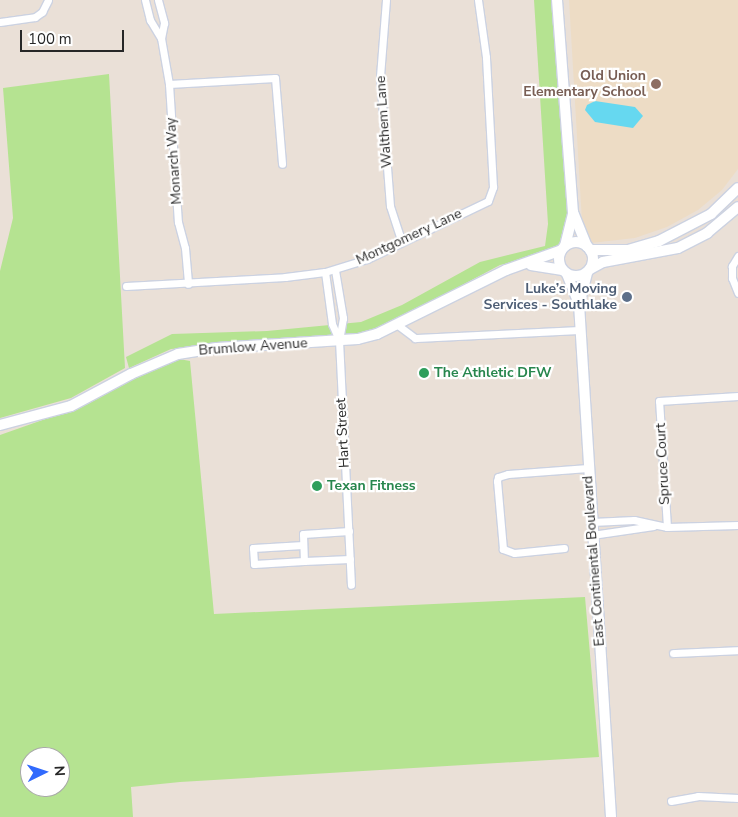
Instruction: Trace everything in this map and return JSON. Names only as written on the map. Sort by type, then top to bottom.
[{"type":"main road","points":[[557,0],[573,212],[559,260],[565,272],[577,276],[603,262],[678,248],[707,233],[737,209]]},
{"type":"main road","points":[[564,248],[576,242],[589,248],[606,252],[642,247],[686,228],[727,200],[738,188]]},
{"type":"main road","points":[[573,212],[593,259],[588,271]]},
{"type":"main road","name":"Brumlow Avenue","points":[[0,425],[71,406],[131,374],[178,354],[217,348],[358,339],[399,326],[480,282],[564,248]]},
{"type":"main road","name":"Brumlow Avenue","points":[[525,264],[550,265],[565,272]]},
{"type":"main road","name":"East Continental Boulevard","points":[[579,304],[588,271]]},
{"type":"main road","name":"East Continental Boulevard","points":[[565,272],[579,304],[611,817]]},
{"type":"street","points":[[0,22],[36,17],[42,12],[48,0]]},
{"type":"street","name":"Monarch Way","points":[[145,0],[150,20],[161,38],[169,84],[178,222],[188,284]]},
{"type":"street","name":"Monarch Way","points":[[158,0],[164,24],[161,38]]},
{"type":"street","name":"Walthem Lane","points":[[386,0],[380,76],[390,206],[402,242]]},
{"type":"street","name":"Montgomery Lane","points":[[126,286],[188,284],[335,270],[367,259],[492,197],[486,57],[478,0]]},
{"type":"street","points":[[169,84],[276,78],[282,164]]},
{"type":"street","points":[[727,200],[737,209]]},
{"type":"street","points":[[738,256],[732,266],[732,278],[738,293]]},
{"type":"street","points":[[335,270],[343,318],[339,340]]},
{"type":"street","points":[[324,272],[332,324],[339,340]]},
{"type":"street","points":[[399,326],[415,338],[581,330]]},
{"type":"street","name":"Hart Street","points":[[339,340],[352,585]]},
{"type":"street","name":"Spruce Court","points":[[667,527],[659,401],[738,396]]},
{"type":"street","points":[[564,548],[514,553],[505,551],[501,542],[498,477],[508,474],[588,468]]},
{"type":"street","points":[[592,522],[634,520],[654,526],[667,527],[738,524]]},
{"type":"street","points":[[592,535],[654,526]]},
{"type":"street","points":[[304,561],[302,534],[349,531]]},
{"type":"street","points":[[303,545],[253,548],[254,564],[350,559]]},
{"type":"street","points":[[673,653],[738,650]]},
{"type":"street","points":[[671,801],[698,796],[738,798]]},
{"type":"shaded area","name":"Old Union Elementary School","points":[[569,0],[738,0],[738,169],[722,190],[698,210],[667,227],[635,238],[591,243],[582,222]]},
{"type":"green space","points":[[534,0],[554,0],[569,223],[560,248],[547,254],[500,265],[383,327],[359,335],[171,349],[129,368],[126,357],[172,334],[267,331],[361,322],[402,305],[480,262],[545,246],[548,224]]},
{"type":"green space","points":[[109,74],[125,368],[71,398],[0,418],[0,271],[13,218],[3,88]]},
{"type":"green space","points":[[179,359],[190,361],[214,614],[585,597],[599,757],[180,782],[131,787],[133,817],[0,817],[0,435],[88,404],[147,370]]},
{"type":"water","points":[[595,101],[635,107],[643,116],[633,128],[595,122],[585,110],[587,105]]},
{"type":"place","name":"Old Union Elementary School","points":[[656,84]]},
{"type":"place","name":"Luke’s Moving Services - Southlake","points":[[627,297]]},
{"type":"place","name":"The Athletic DFW","points":[[424,373]]},
{"type":"place","name":"Texan Fitness","points":[[317,486]]}]
